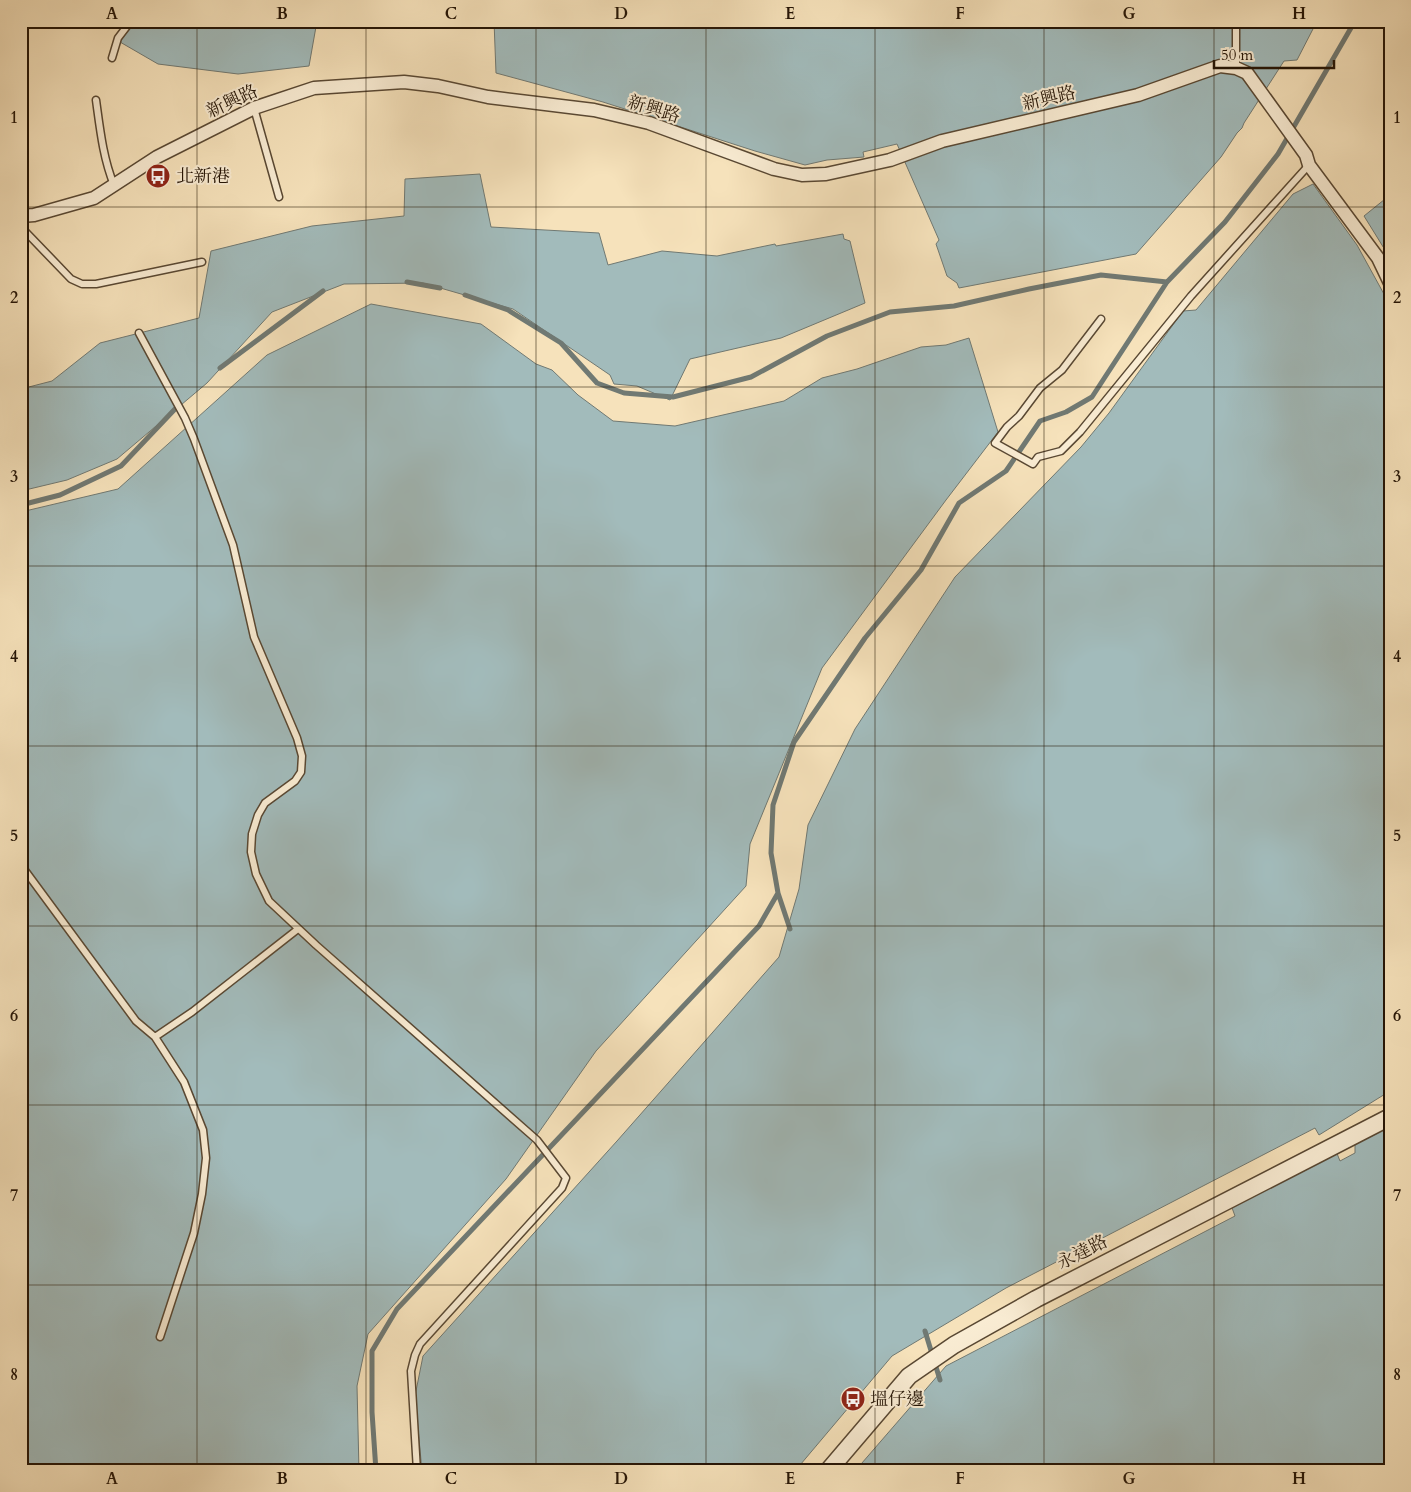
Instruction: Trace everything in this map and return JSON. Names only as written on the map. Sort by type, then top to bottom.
[{"type":"street","name":"新興路","points":[[21,216],[34,215],[94,198],[158,157],[254,108],[314,88],[404,82],[438,86],[488,97],[594,110],[649,123],[774,169],[802,175],[826,174],[890,160],[942,141],[1138,95],[1220,66],[1236,68]]},
{"type":"street","points":[[1236,68],[1247,73],[1271,105],[1378,258],[1390,283]]},
{"type":"street","name":"永達路","points":[[828,1471],[909,1376],[954,1345],[1036,1298],[1390,1117]]},
{"type":"lane","points":[[112,58],[118,38],[131,21]]},
{"type":"lane","points":[[1236,21],[1236,68]]},
{"type":"lane","points":[[96,100],[104,156],[114,185]]},
{"type":"lane","points":[[254,108],[279,197]]},
{"type":"lane","points":[[1101,318],[1062,370],[1040,388],[995,444],[1033,464],[1038,457],[1061,451],[1080,432],[1191,296],[1308,160]]},
{"type":"lane","points":[[21,227],[72,279],[82,284],[96,284],[202,262]]},
{"type":"lane","points":[[139,333],[194,438],[233,545],[254,637],[297,738],[302,756],[301,772],[295,781],[265,803],[258,815],[252,834],[251,852],[256,874],[269,901],[298,929],[537,1140],[566,1178],[562,1188],[420,1344],[411,1371],[417,1471]]},
{"type":"lane","points":[[21,865],[136,1021],[154,1037],[184,1082],[203,1130],[206,1158],[202,1194],[194,1233],[160,1337]]},
{"type":"lane","points":[[154,1037],[192,1012],[298,929]]},
{"type":"water","points":[[122,21],[317,21],[309,66],[238,74],[158,64],[120,42]]},
{"type":"water","points":[[494,21],[1320,21],[1314,27],[1297,60],[1284,61],[1242,128],[1221,157],[1136,254],[959,288],[957,283],[947,276],[936,244],[939,240],[897,144],[863,152],[864,157],[827,160],[805,165],[755,151],[603,102],[496,73]]},
{"type":"water","points":[[480,174],[491,227],[599,233],[608,265],[662,251],[717,256],[775,244],[776,246],[843,234],[844,239],[850,241],[865,303],[781,338],[690,359],[670,400],[637,386],[614,384],[610,375],[513,309],[423,283],[344,284],[272,312],[207,383],[117,459],[67,480],[21,491],[21,389],[52,381],[100,343],[199,318],[211,251],[312,226],[404,216],[405,179]]},
{"type":"water","points":[[1313,184],[1357,245],[1390,305],[1390,1091],[1319,1135],[1315,1128],[1006,1288],[892,1356],[795,1471],[422,1471],[415,1396],[423,1356],[617,1141],[779,957],[799,889],[808,825],[855,729],[955,577],[1081,447],[1109,413],[1183,311],[1196,310],[1293,194]]},
{"type":"water","points":[[1390,195],[1390,258],[1364,216]]},
{"type":"water","points":[[371,304],[481,324],[536,364],[552,370],[578,395],[613,421],[675,426],[784,401],[822,378],[857,369],[921,347],[946,345],[969,338],[998,432],[822,668],[750,844],[746,886],[596,1051],[506,1179],[368,1334],[357,1386],[359,1471],[21,1471],[21,512],[118,489],[267,355]]},
{"type":"water","points":[[1390,1124],[1390,1471],[855,1471],[946,1366],[1235,1216],[1231,1205],[1336,1151],[1340,1161],[1355,1153],[1355,1142]]},
{"type":"waterway","points":[[376,1471],[372,1412],[372,1351],[397,1309],[759,926],[778,893],[771,853],[773,805],[794,742],[865,638],[921,570],[959,503],[1006,471],[1040,421],[1066,412],[1092,397],[1167,282],[1225,222],[1278,154],[1355,21]]},
{"type":"waterway","points":[[465,295],[508,310],[561,343],[597,383],[624,393],[673,397],[751,377],[827,336],[890,312],[954,306],[1101,275],[1167,282]]},
{"type":"waterway","points":[[407,282],[440,288]]},
{"type":"waterway","points":[[220,368],[323,291]]},
{"type":"waterway","points":[[21,505],[60,495],[121,466],[175,409]]},
{"type":"waterway","points":[[778,893],[790,929]]},
{"type":"waterway","points":[[925,1331],[940,1380]]},
{"type":"place","name":"北新港","points":[[158,176]]},
{"type":"place","name":"塭仔邊","points":[[853,1399]]}]
